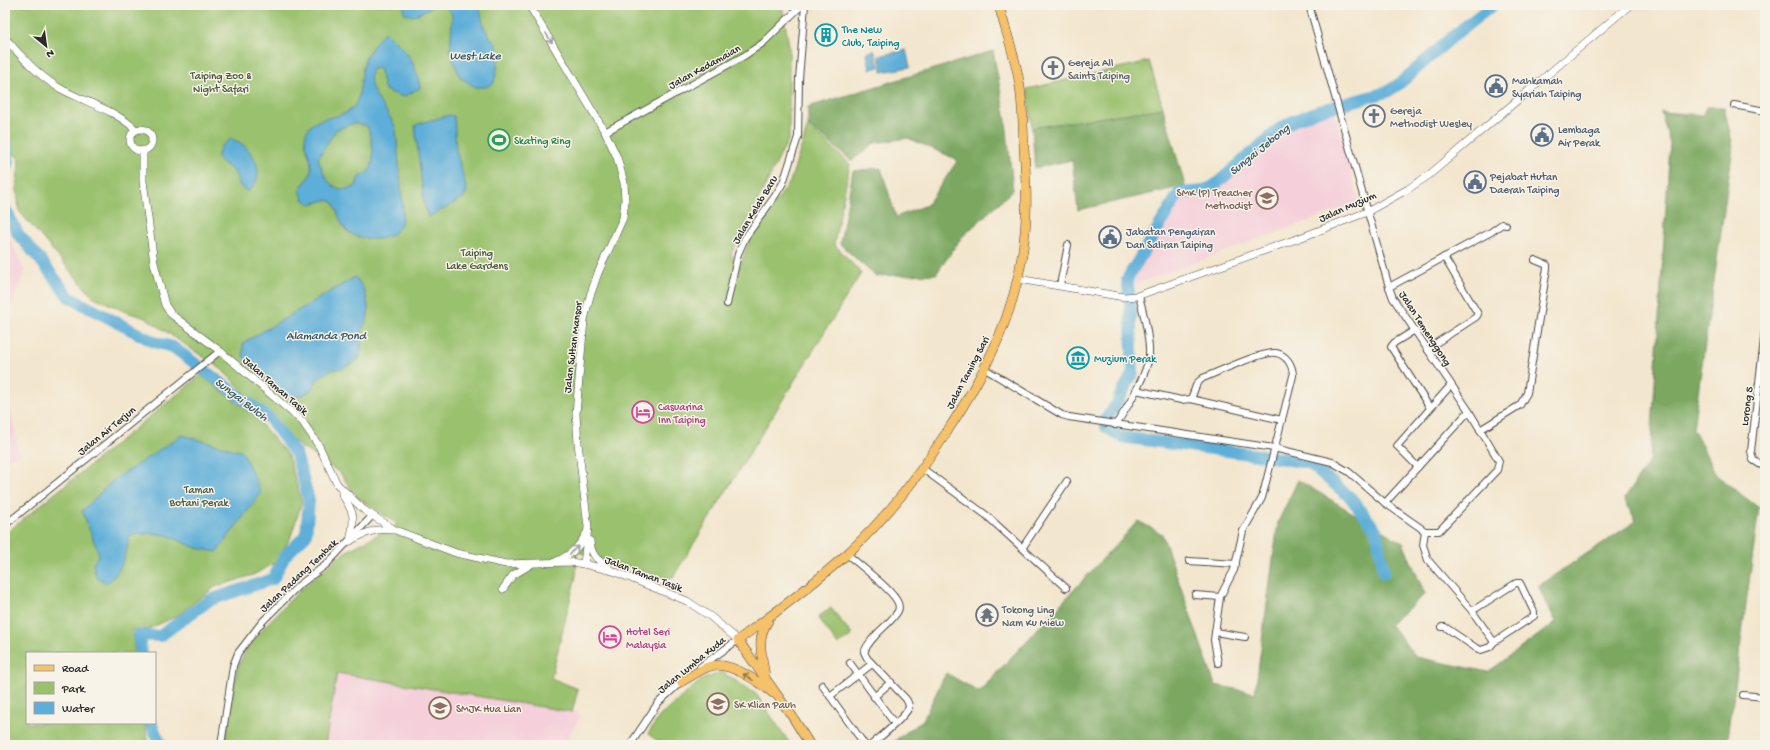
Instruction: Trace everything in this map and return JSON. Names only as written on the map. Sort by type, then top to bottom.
[{"type":"main road","name":"Jalan Taming Sari","points":[[738,640],[772,615],[847,554],[888,512],[923,469],[966,403],[985,369],[1004,324],[1018,279],[1027,212],[1022,104],[1019,80],[998,5]]},
{"type":"main road","points":[[765,677],[760,641],[762,629],[772,615]]},
{"type":"main road","points":[[738,640],[765,677],[810,745]]},
{"type":"main road","points":[[681,682],[709,666],[718,664],[742,672],[780,699]]},
{"type":"street","name":"Jalan Sultan Mansor","points":[[529,5],[605,132],[620,167],[624,183],[625,200],[623,218],[598,273],[584,320],[576,414],[588,531]]},
{"type":"street","name":"Jalan Kedamaian","points":[[605,132],[744,56],[763,43],[804,5]]},
{"type":"street","name":"Jalan Kelab Baru","points":[[728,304],[738,254],[746,238],[775,196],[782,183],[798,137],[799,79],[804,5]]},
{"type":"street","name":"Jalan Temenggong","points":[[1309,5],[1367,212],[1393,298],[1469,411],[1499,461],[1497,470],[1439,531],[1428,532]]},
{"type":"street","name":"Jalan Muzium","points":[[1018,279],[1124,297],[1139,296],[1367,212],[1408,189],[1429,175],[1630,5]]},
{"type":"street","name":"Jalan Taman Tasik","points":[[5,38],[34,70],[48,81],[116,115],[128,122],[136,130],[145,130],[151,137],[149,147],[143,150],[143,181],[154,263],[160,294],[165,305],[171,314],[220,351],[302,421],[319,446],[337,484],[372,516],[394,530],[456,553],[506,564],[553,562],[584,564],[613,571],[687,601],[711,617],[738,640]]},
{"type":"street","points":[[1734,105],[1765,111]]},
{"type":"street","points":[[136,130],[131,135],[130,142],[136,150],[143,150]]},
{"type":"street","points":[[1389,287],[1491,232],[1502,224],[1506,225]]},
{"type":"street","points":[[1060,285],[1068,245]]},
{"type":"street","points":[[1427,349],[1476,317],[1478,314],[1478,311],[1444,257]]},
{"type":"street","points":[[1480,430],[1520,405],[1528,393],[1547,268],[1547,265],[1535,260]]},
{"type":"street","points":[[1115,425],[1136,390],[1149,356],[1145,321],[1139,296]]},
{"type":"street","points":[[1415,330],[1394,343],[1391,347],[1430,408]]},
{"type":"street","name":"Lorong 5","points":[[1765,331],[1751,451],[1753,460],[1765,466]]},
{"type":"street","name":"Jalan Air Terjun","points":[[5,525],[220,351]]},
{"type":"street","points":[[1190,399],[1197,383],[1203,378],[1259,356],[1276,353],[1288,361],[1293,370],[1293,376],[1262,498],[1243,531],[1236,564],[1220,597],[1214,640],[1218,663]]},
{"type":"street","points":[[985,369],[1062,415],[1115,425],[1274,448],[1332,462],[1349,472],[1385,503],[1428,532],[1423,545],[1428,560],[1472,611],[1494,642]]},
{"type":"street","points":[[1418,467],[1397,446],[1451,384]]},
{"type":"street","points":[[1136,390],[1181,400],[1190,399],[1282,420]]},
{"type":"street","points":[[1385,503],[1469,411]]},
{"type":"street","points":[[923,469],[986,515],[1023,547],[1066,588]]},
{"type":"street","points":[[1023,547],[1067,480]]},
{"type":"street","points":[[337,484],[352,508],[353,526],[350,541]]},
{"type":"street","name":"Jalan Padang Tembak","points":[[221,745],[233,666],[238,653],[267,617],[298,586],[327,564],[372,516]]},
{"type":"street","points":[[350,541],[372,530],[394,530]]},
{"type":"street","points":[[553,562],[566,557],[574,551],[588,531]]},
{"type":"street","points":[[584,564],[588,531]]},
{"type":"street","points":[[588,531],[591,550],[595,558],[613,571]]},
{"type":"street","points":[[847,554],[891,593],[898,602],[898,612],[867,644],[864,652],[872,664],[891,682],[909,704],[908,709],[895,724],[871,745]]},
{"type":"street","points":[[1189,561],[1236,564]]},
{"type":"street","points":[[503,588],[517,572],[534,564]]},
{"type":"street","points":[[1442,627],[1445,627],[1481,650],[1490,647],[1494,642],[1534,616],[1533,609],[1520,583],[1511,585],[1472,611]]},
{"type":"street","points":[[1195,595],[1220,597]]},
{"type":"street","points":[[1215,632],[1245,637]]},
{"type":"street","name":"Jalan Lumba Kuda","points":[[630,745],[658,704],[681,682],[738,640]]},
{"type":"street","points":[[850,663],[895,724]]},
{"type":"street","points":[[830,696],[872,664]]},
{"type":"street","points":[[874,697],[891,682]]},
{"type":"street","points":[[822,685],[865,745]]},
{"type":"street","points":[[1743,695],[1765,697]]},
{"type":"shaded area","name":"SMK (P) Treacher Methodist","points":[[1333,107],[1359,202],[1134,285],[1134,272],[1179,193],[1203,191],[1239,166],[1279,129],[1306,115]]},
{"type":"shaded area","points":[[5,227],[25,272],[5,317]]},
{"type":"shaded area","points":[[5,378],[19,455],[5,460]]},
{"type":"shaded area","name":"SMJK Hua Lian","points":[[337,673],[577,712],[581,716],[563,745],[325,745]]},
{"type":"green space","name":"Taiping Lake Gardens","points":[[5,5],[782,5],[789,46],[789,138],[731,254],[739,269],[749,241],[790,182],[808,126],[850,164],[834,244],[861,273],[673,577],[666,578],[577,552],[576,576],[551,678],[578,689],[572,712],[337,673],[325,745],[224,745],[237,668],[247,649],[268,623],[299,591],[345,552],[398,524],[357,497],[340,473],[298,445],[221,369],[146,318],[126,312],[92,296],[19,211],[17,189],[19,159],[5,144]]},
{"type":"green space","points":[[993,51],[1006,121],[1013,190],[962,237],[936,274],[875,276],[840,244],[853,171],[881,168],[896,217],[927,205],[958,160],[908,138],[874,143],[852,161],[808,125],[808,107]]},
{"type":"green space","points":[[1149,61],[1163,108],[1032,128],[1027,89]]},
{"type":"green space","points":[[1706,107],[1724,107],[1733,147],[1693,428],[1716,475],[1759,508],[1727,745],[889,745],[923,720],[946,673],[979,692],[1138,521],[1162,534],[1215,685],[1255,693],[1278,522],[1298,480],[1403,543],[1425,594],[1390,624],[1416,657],[1488,672],[1556,622],[1538,586],[1636,521],[1624,499],[1650,461],[1670,144],[1661,112],[1703,115]]},
{"type":"green space","points":[[1163,108],[1185,186],[1078,210],[1072,160],[1035,168],[1032,128]]},
{"type":"green space","name":"Taman Botani Perak","points":[[201,375],[254,416],[288,455],[302,502],[290,539],[275,563],[253,575],[215,587],[177,616],[146,630],[132,630],[135,652],[26,652],[26,724],[145,724],[149,745],[5,745],[5,534]]},
{"type":"green space","points":[[831,608],[852,635],[838,645],[818,617]]},
{"type":"green space","name":"SK Klian Pauh","points":[[722,672],[756,694],[791,745],[667,745],[662,744],[648,734],[659,717],[701,680]]},
{"type":"water","name":"West Lake","points":[[404,5],[479,5],[484,28],[497,46],[498,64],[494,83],[486,87],[475,87],[460,77],[450,52],[452,14],[449,10],[444,6],[434,6],[413,16],[404,13]]},
{"type":"water","points":[[384,32],[404,50],[408,56],[416,70],[420,88],[403,97],[385,90],[379,68],[372,69],[370,77],[374,93],[389,115],[396,130],[403,209],[401,223],[394,233],[381,239],[366,239],[358,237],[346,230],[333,202],[327,200],[310,204],[303,199],[300,190],[311,172],[311,164],[305,142],[306,133],[310,126],[315,122],[344,114],[355,105],[359,94],[366,57]],"holes":[[[354,123],[367,126],[373,156],[371,167],[368,172],[358,178],[356,186],[348,189],[335,187],[326,178],[318,158],[336,130]]]},
{"type":"water","points":[[874,50],[879,67],[870,69],[867,53]]},
{"type":"water","points":[[906,50],[910,67],[882,72],[879,56]]},
{"type":"water","points":[[449,115],[454,116],[456,149],[467,191],[464,197],[428,217],[424,203],[415,126]]},
{"type":"water","points":[[231,139],[238,142],[251,153],[258,169],[258,177],[255,184],[248,191],[242,188],[233,171],[220,162],[217,158],[221,146]]},
{"type":"water","name":"Alamanda Pond","points":[[355,277],[362,286],[368,303],[368,315],[362,330],[359,359],[344,368],[331,370],[316,380],[310,391],[291,398],[257,372],[243,356],[243,343]]},
{"type":"water","points":[[182,435],[243,452],[261,493],[217,552],[196,548],[167,535],[150,533],[130,535],[123,562],[113,578],[107,583],[96,577],[93,564],[99,554],[82,511],[112,481]]},
{"type":"waterway","name":"Sungai Jebong","points":[[1129,292],[1127,279],[1179,193],[1203,191],[1215,185],[1279,129],[1295,120],[1318,111],[1387,92],[1399,84],[1458,32],[1493,5]]},
{"type":"waterway","name":"Sungai Buloh","points":[[5,142],[8,160],[5,172]]},
{"type":"waterway","name":"Sungai Buloh","points":[[5,208],[18,234],[69,297],[154,342],[173,347],[270,419],[296,454],[309,500],[306,535],[285,556],[273,579],[210,600],[160,636],[139,635],[141,652]]},
{"type":"waterway","name":"Sungai Jebong","points":[[1118,400],[1133,373],[1130,300]]},
{"type":"waterway","name":"Sungai Jebong","points":[[1105,421],[1114,407]]},
{"type":"waterway","name":"Sungai Jebong","points":[[1106,427],[1122,437],[1309,463],[1351,498],[1376,530],[1384,573]]},
{"type":"waterway","name":"Sungai Buloh","points":[[151,724],[160,743],[163,745]]},
{"type":"place","name":"The New Club, Taiping","points":[[826,35]]},
{"type":"place","name":"Gereja All Saints Taiping","points":[[1053,68]]},
{"type":"place","name":"Mahkamah Syariah Taiping","points":[[1496,86]]},
{"type":"place","name":"Gereja Methodist Wesley","points":[[1374,116]]},
{"type":"place","name":"Lembaga Air Perak","points":[[1542,135]]},
{"type":"place","name":"Skating Ring","points":[[499,140]]},
{"type":"place","name":"Pejabat Hutan Daerah Taiping","points":[[1475,182]]},
{"type":"place","name":"SMK (P) Treacher Methodist","points":[[1267,198]]},
{"type":"place","name":"Jabatan Pengairan Dan Saliran Taiping","points":[[1110,237]]},
{"type":"place","name":"Muzium Perak","points":[[1078,358]]},
{"type":"place","name":"Casuarina Inn Taiping","points":[[643,412]]},
{"type":"place","name":"Tokong Ling Nam Ku Miew","points":[[987,615]]},
{"type":"place","name":"Hotel Seri Malaysia","points":[[610,637]]},
{"type":"place","name":"SK Klian Pauh","points":[[718,704]]},
{"type":"place","name":"SMJK Hua Lian","points":[[440,708]]},
{"type":"park label","name":"Taiping Zoo & Night Safari","points":[[221,81]]}]
